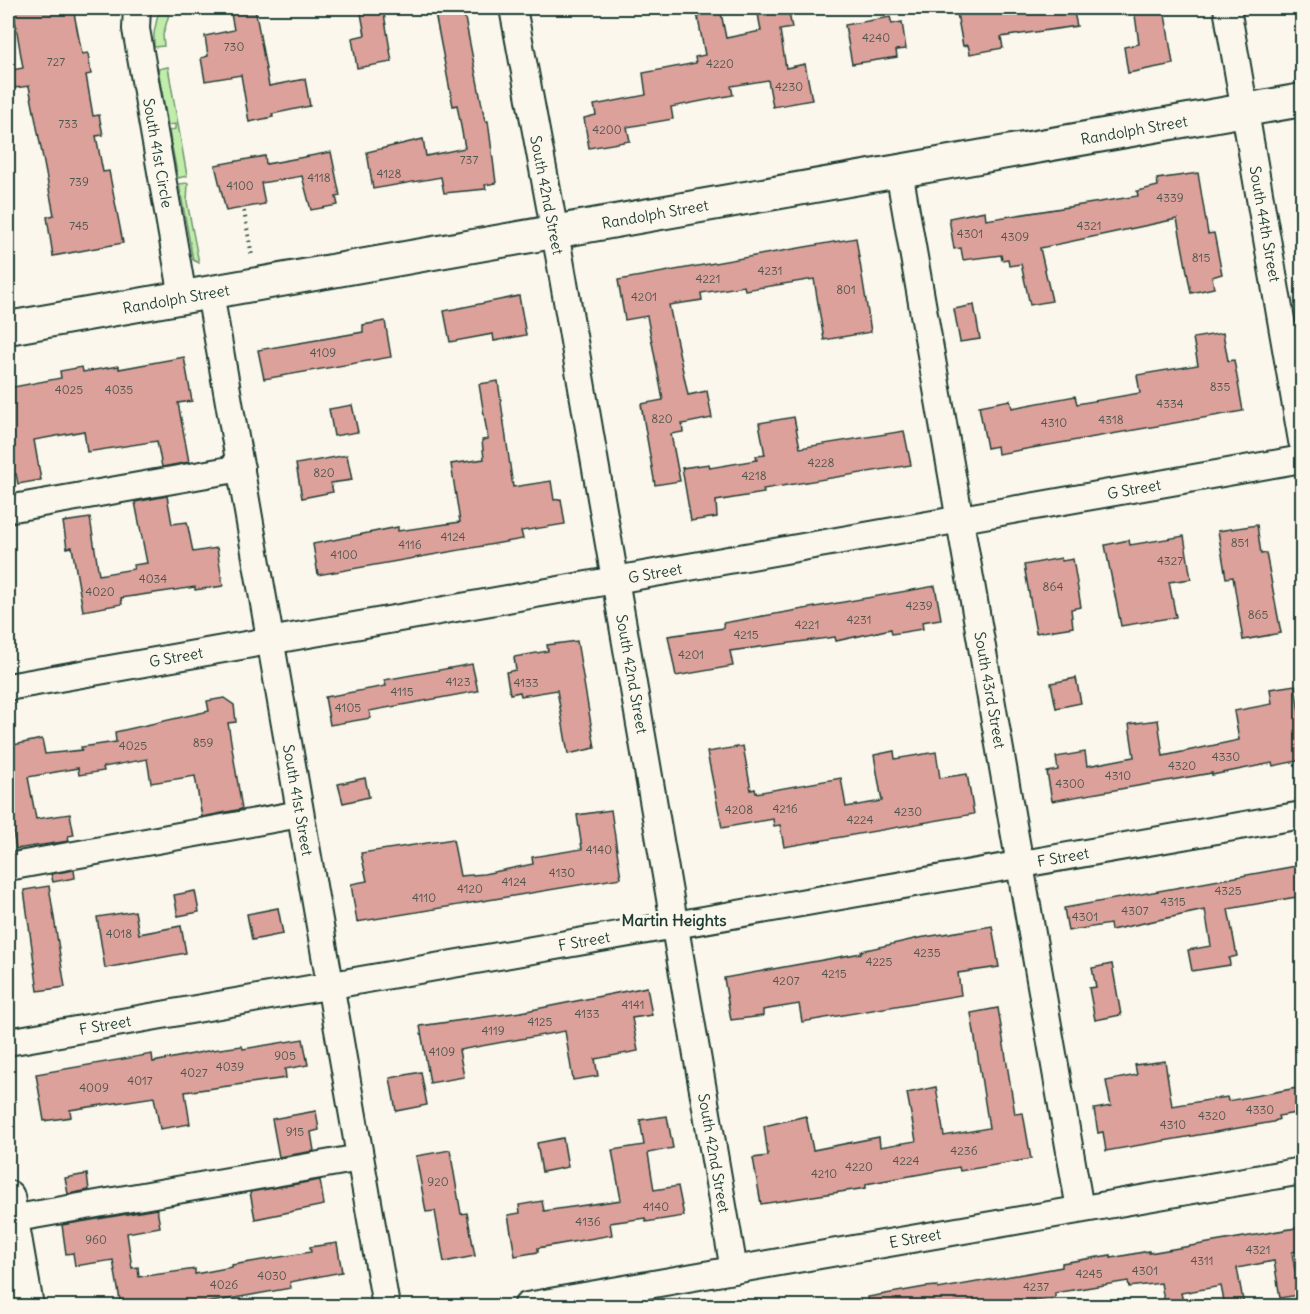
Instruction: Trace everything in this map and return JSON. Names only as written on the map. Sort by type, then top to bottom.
[{"type":"main road","name":"Randolph Street","points":[[8,328],[1302,100]]},
{"type":"main road","points":[[9,1208],[27,1306]]},
{"type":"street","name":"South 41st Circle","points":[[137,8],[136,29],[197,295]]},
{"type":"street","name":"South 42nd Street","points":[[513,8],[616,580],[734,1270]]},
{"type":"street","name":"South 44th Street","points":[[1227,8],[1302,441]]},
{"type":"street","name":"South 43rd Street","points":[[898,171],[1080,1209]]},
{"type":"street","name":"South 41st Street","points":[[197,295],[241,468],[386,1306]]},
{"type":"street","name":"G Street","points":[[8,687],[1302,459]]},
{"type":"street","points":[[8,509],[241,468]]},
{"type":"street","points":[[8,867],[300,814]]},
{"type":"street","name":"F Street","points":[[8,1042],[1302,815]]},
{"type":"street","points":[[9,1208],[360,1158]]},
{"type":"street","name":"E Street","points":[[527,1306],[1302,1171]]},
{"type":"path","points":[[244,211],[252,256]]},
{"type":"green space","points":[[158,14],[169,14],[163,35],[164,46],[154,47],[154,33]]},
{"type":"green space","points":[[168,67],[187,176],[178,178],[169,131],[175,129],[175,124],[168,125],[158,69]]},
{"type":"green space","points":[[188,183],[187,202],[199,263],[193,260],[179,184]]},
{"type":"building","points":[[13,8],[73,8],[82,54],[88,53],[91,74],[86,75],[93,116],[99,115],[103,135],[96,136],[103,172],[109,171],[123,243],[53,256],[47,217],[54,215],[29,86],[15,88],[12,70],[23,68]]},
{"type":"building","points":[[230,8],[255,8],[269,86],[305,79],[310,106],[272,114],[273,117],[249,122],[241,75],[205,81],[201,58],[208,56],[205,36],[234,30]]},
{"type":"building","points":[[360,8],[383,8],[392,62],[357,68],[352,38],[365,35]]},
{"type":"building","points":[[434,8],[463,8],[485,121],[488,121],[496,183],[485,185],[486,189],[444,193],[441,177],[373,189],[367,152],[423,139],[426,156],[465,148],[457,105],[453,106]]},
{"type":"building","points":[[696,8],[720,8],[726,38],[761,31],[757,8],[788,8],[792,28],[780,30],[786,68],[805,64],[812,100],[773,107],[768,80],[731,86],[733,95],[671,107],[673,119],[627,127],[630,141],[589,148],[584,118],[596,115],[594,105],[646,95],[643,73],[696,63],[695,57],[705,55]]},
{"type":"building","points":[[956,8],[1073,8],[1077,26],[1001,37],[1003,48],[970,54],[968,45],[963,46]]},
{"type":"building","points":[[1134,8],[1164,8],[1173,64],[1128,73],[1124,47],[1139,44]]},
{"type":"building","points":[[890,17],[892,24],[902,22],[906,49],[896,50],[897,57],[852,64],[845,25]]},
{"type":"building","points":[[331,152],[340,196],[336,197],[338,205],[311,210],[302,176],[261,183],[265,204],[226,211],[215,165],[265,156],[266,164]]},
{"type":"building","points":[[1198,173],[1208,234],[1214,233],[1222,274],[1212,277],[1214,288],[1191,293],[1177,219],[1040,248],[1052,301],[1030,305],[1021,264],[1009,266],[1008,259],[1002,260],[1001,255],[963,260],[961,248],[954,249],[949,218],[985,211],[986,220],[1138,196],[1137,191],[1158,186],[1157,179]]},
{"type":"building","points":[[856,238],[871,332],[824,340],[814,279],[745,290],[744,286],[701,293],[702,300],[669,305],[688,395],[707,391],[712,418],[682,424],[683,432],[671,434],[680,481],[655,485],[641,404],[663,400],[647,316],[625,320],[618,280]]},
{"type":"building","points":[[519,296],[526,335],[494,341],[493,334],[450,342],[444,311]]},
{"type":"building","points":[[974,305],[980,339],[960,342],[954,309]]},
{"type":"building","points":[[385,321],[391,357],[264,379],[258,350],[363,332],[363,325]]},
{"type":"building","points":[[1223,333],[1228,361],[1234,360],[1243,411],[998,454],[997,446],[987,448],[979,406],[1010,400],[1012,408],[1075,396],[1077,404],[1140,393],[1137,375],[1198,365],[1193,338]]},
{"type":"building","points":[[184,357],[192,401],[178,403],[189,462],[162,467],[157,441],[87,452],[84,431],[34,440],[41,480],[18,484],[16,474],[8,476],[8,388],[61,378],[60,371],[82,367],[83,372],[119,366],[119,369]]},
{"type":"building","points":[[498,381],[513,487],[551,481],[554,500],[561,499],[565,524],[521,531],[523,539],[318,575],[313,544],[398,527],[398,531],[460,522],[451,464],[484,459],[482,440],[488,439],[479,384]]},
{"type":"building","points":[[352,405],[358,432],[334,436],[329,409]]},
{"type":"building","points":[[794,417],[800,448],[904,431],[911,465],[763,489],[764,493],[716,501],[717,517],[691,521],[682,468],[709,464],[710,468],[757,460],[756,456],[765,455],[759,423]]},
{"type":"building","points":[[347,455],[352,480],[331,483],[333,492],[302,498],[296,464]]},
{"type":"building","points":[[167,496],[172,524],[187,522],[193,552],[217,548],[223,586],[195,590],[195,587],[121,598],[122,604],[83,611],[72,547],[67,548],[63,522],[90,518],[99,575],[134,569],[133,565],[147,563],[135,502]]},
{"type":"building","points":[[1257,525],[1261,554],[1266,553],[1281,633],[1243,640],[1233,577],[1226,578],[1218,531]]},
{"type":"building","points":[[1184,536],[1191,579],[1169,582],[1176,617],[1121,626],[1105,545],[1129,540],[1130,545]]},
{"type":"building","points":[[1061,558],[1062,561],[1073,559],[1081,607],[1071,609],[1073,627],[1036,633],[1024,565]]},
{"type":"building","points":[[935,586],[941,619],[922,622],[923,629],[892,634],[891,629],[836,641],[835,637],[730,651],[733,666],[676,676],[668,636],[724,628],[723,623]]},
{"type":"building","points":[[577,641],[595,748],[568,754],[557,690],[521,696],[520,692],[510,694],[506,672],[516,670],[514,657],[548,651],[547,645]]},
{"type":"building","points":[[472,664],[478,691],[369,711],[371,718],[330,725],[325,697],[386,686],[384,680]]},
{"type":"building","points":[[1076,678],[1081,703],[1056,708],[1051,683]]},
{"type":"building","points":[[1295,685],[1302,734],[1302,760],[1273,766],[1272,763],[1052,801],[1047,772],[1058,770],[1056,757],[1085,752],[1087,766],[1134,757],[1129,724],[1158,720],[1163,756],[1239,740],[1234,711],[1272,704],[1270,689]]},
{"type":"building","points":[[224,698],[234,705],[236,722],[228,723],[242,809],[202,817],[195,776],[151,783],[147,759],[103,767],[104,771],[79,775],[78,768],[28,777],[36,819],[70,814],[74,835],[68,836],[69,841],[16,849],[8,803],[8,746],[42,739],[45,754],[82,750],[81,747],[116,742],[115,732],[209,711],[207,701]]},
{"type":"building","points":[[743,746],[751,790],[755,789],[756,793],[841,778],[846,807],[882,801],[874,755],[894,751],[895,759],[936,752],[940,778],[967,774],[974,814],[784,847],[780,825],[774,826],[773,819],[722,828],[707,752]]},
{"type":"building","points":[[365,778],[369,797],[343,803],[338,784]]},
{"type":"building","points":[[611,810],[621,878],[357,922],[351,884],[367,881],[361,853],[453,839],[460,876],[484,874],[533,864],[532,857],[582,849],[577,815]]},
{"type":"building","points":[[1302,865],[1302,896],[1228,909],[1237,956],[1229,958],[1230,965],[1192,971],[1188,950],[1211,946],[1205,910],[1111,930],[1110,924],[1068,931],[1064,908]]},
{"type":"building","points":[[74,870],[75,878],[53,882],[51,874]]},
{"type":"building","points":[[49,886],[65,987],[38,991],[24,890]]},
{"type":"building","points":[[195,891],[199,912],[178,916],[174,895]]},
{"type":"building","points":[[278,908],[283,934],[252,940],[247,914]]},
{"type":"building","points":[[135,911],[139,934],[181,926],[186,953],[105,968],[97,917]]},
{"type":"building","points":[[992,926],[999,967],[958,973],[961,995],[802,1022],[799,1004],[763,1010],[763,1016],[731,1020],[724,978],[861,953],[861,951],[919,938]]},
{"type":"building","points":[[1112,964],[1121,1015],[1095,1020],[1089,988],[1096,987],[1092,968]]},
{"type":"building","points":[[647,987],[652,1015],[632,1018],[638,1051],[595,1059],[598,1076],[573,1080],[565,1031],[459,1050],[464,1077],[430,1083],[420,1026],[521,1012]]},
{"type":"building","points":[[998,1008],[1015,1114],[1023,1113],[1031,1159],[960,1171],[959,1167],[866,1184],[866,1188],[761,1204],[753,1158],[768,1156],[764,1126],[806,1116],[813,1150],[879,1137],[880,1147],[916,1141],[907,1093],[936,1087],[944,1136],[989,1128],[971,1013]]},
{"type":"building","points":[[303,1039],[308,1065],[285,1069],[286,1078],[185,1092],[190,1124],[160,1129],[154,1097],[70,1110],[71,1117],[44,1121],[36,1074],[152,1054],[153,1062],[212,1050],[242,1046],[243,1049]]},
{"type":"building","points":[[1165,1061],[1172,1106],[1227,1097],[1228,1101],[1302,1087],[1302,1112],[1278,1116],[1279,1119],[1273,1122],[1106,1151],[1103,1132],[1098,1133],[1094,1109],[1111,1106],[1106,1081],[1137,1075],[1135,1065]]},
{"type":"building","points":[[421,1072],[427,1105],[396,1111],[390,1078]]},
{"type":"building","points":[[316,1111],[319,1130],[311,1132],[314,1151],[279,1157],[272,1119]]},
{"type":"building","points":[[667,1116],[673,1148],[648,1153],[654,1190],[678,1186],[684,1216],[646,1222],[645,1218],[610,1223],[612,1235],[538,1248],[538,1252],[515,1256],[508,1215],[520,1213],[519,1205],[542,1201],[544,1211],[621,1200],[612,1150],[644,1145],[640,1120]]},
{"type":"building","points":[[563,1138],[568,1167],[542,1172],[537,1143]]},
{"type":"building","points":[[450,1150],[461,1214],[467,1213],[475,1256],[444,1262],[435,1211],[426,1212],[416,1156]]},
{"type":"building","points":[[87,1174],[89,1190],[68,1194],[65,1178]]},
{"type":"building","points":[[320,1180],[324,1205],[255,1219],[250,1192]]},
{"type":"building","points":[[157,1209],[160,1227],[127,1233],[132,1268],[138,1267],[139,1277],[195,1269],[195,1274],[232,1267],[232,1265],[311,1252],[310,1247],[337,1243],[342,1272],[290,1282],[291,1288],[200,1304],[201,1306],[121,1306],[113,1260],[75,1266],[73,1253],[66,1254],[62,1225]]},
{"type":"building","points":[[1302,1227],[1302,1251],[1292,1252],[1299,1295],[1280,1298],[1274,1261],[1237,1268],[1244,1306],[1225,1306],[1221,1286],[1181,1293],[1184,1306],[1165,1306],[1161,1283],[1129,1287],[1128,1281],[1055,1293],[1055,1298],[1002,1306],[869,1306],[868,1297],[925,1287],[937,1286],[938,1289],[1062,1267],[1062,1263],[1111,1255],[1111,1258],[1149,1251],[1149,1253]]},
{"type":"district","name":"Martin Heights","points":[[674,920]]}]
